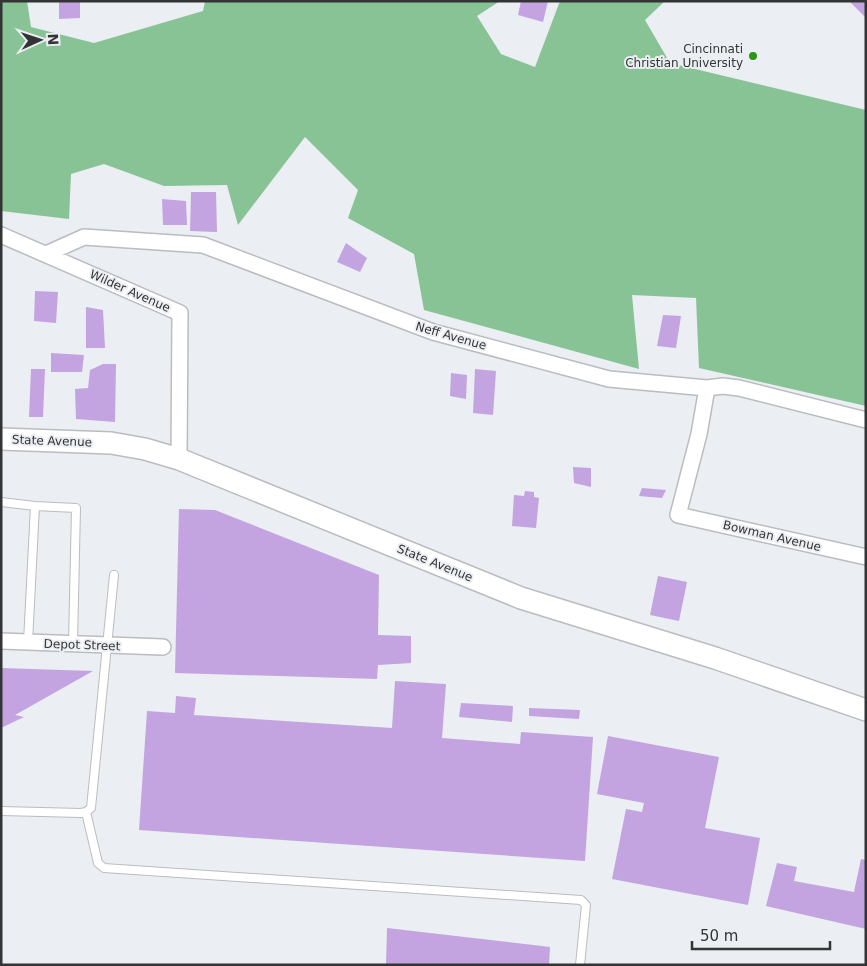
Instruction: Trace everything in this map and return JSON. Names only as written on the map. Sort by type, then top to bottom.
[{"type":"main road","name":"State Avenue","points":[[1,440],[111,443],[145,449],[178,459],[521,598],[715,658],[866,710]]},
{"type":"street","name":"Wilder Avenue","points":[[1,235],[180,313],[178,459]]},
{"type":"street","name":"Neff Avenue","points":[[46,254],[84,237],[203,245],[433,332],[609,379],[707,388],[723,386],[739,388],[866,420]]},
{"type":"street","name":"Bowman Avenue","points":[[707,388],[700,434],[678,515],[866,557]]},
{"type":"street","name":"Depot Street","points":[[1,642],[163,647]]},
{"type":"lane","points":[[1,502],[76,508],[73,644]]},
{"type":"lane","points":[[28,642],[35,506]]},
{"type":"lane","points":[[1,812],[86,812],[91,808],[105,646],[114,575]]},
{"type":"lane","points":[[86,812],[98,863],[104,868],[581,900],[586,906],[580,965]]},
{"type":"green space","points":[[1,1],[27,1],[31,27],[94,43],[203,11],[205,1],[500,1],[477,16],[501,54],[535,67],[560,1],[665,1],[645,20],[670,63],[866,110],[866,406],[699,368],[696,298],[632,295],[639,369],[424,310],[414,254],[348,218],[358,190],[305,137],[238,225],[227,185],[164,186],[104,164],[71,174],[69,219],[1,211]]},
{"type":"building","points":[[59,1],[80,1],[80,18],[59,19]]},
{"type":"building","points":[[521,1],[548,1],[543,22],[518,15]]},
{"type":"building","points":[[849,1],[866,1],[866,18]]},
{"type":"building","points":[[191,192],[216,192],[217,232],[190,231]]},
{"type":"building","points":[[162,199],[186,201],[187,225],[163,225]]},
{"type":"building","points":[[346,243],[367,258],[360,272],[337,262]]},
{"type":"building","points":[[35,291],[58,292],[56,323],[34,321]]},
{"type":"building","points":[[86,307],[103,310],[105,348],[86,348]]},
{"type":"building","points":[[663,315],[681,316],[676,348],[657,346]]},
{"type":"building","points":[[51,353],[84,355],[82,372],[51,372]]},
{"type":"building","points":[[103,364],[116,364],[115,422],[76,419],[75,389],[88,388],[90,370]]},
{"type":"building","points":[[31,369],[45,369],[43,417],[29,417]]},
{"type":"building","points":[[475,369],[496,371],[493,415],[473,413]]},
{"type":"building","points":[[451,373],[467,375],[466,399],[450,396]]},
{"type":"building","points":[[573,467],[591,468],[591,487],[574,483]]},
{"type":"building","points":[[642,488],[666,490],[662,498],[639,496]]},
{"type":"building","points":[[525,491],[534,492],[534,497],[539,498],[536,528],[512,526],[514,495],[524,496]]},
{"type":"building","points":[[179,509],[215,510],[379,575],[378,635],[411,636],[411,663],[378,665],[377,679],[175,673]]},
{"type":"building","points":[[658,576],[687,582],[679,621],[650,615]]},
{"type":"building","points":[[1,668],[93,671],[15,715],[24,717],[1,728]]},
{"type":"building","points":[[395,681],[446,684],[442,738],[520,744],[521,732],[593,737],[585,861],[139,830],[147,711],[175,713],[176,696],[196,698],[194,715],[392,728]]},
{"type":"building","points":[[461,703],[513,706],[512,722],[459,717]]},
{"type":"building","points":[[529,708],[580,710],[579,719],[529,716]]},
{"type":"building","points":[[608,736],[719,757],[705,828],[760,838],[748,905],[612,879],[626,809],[642,812],[644,803],[597,794]]},
{"type":"building","points":[[861,859],[866,860],[866,929],[766,906],[777,863],[797,867],[794,881],[854,892]]},
{"type":"building","points":[[387,928],[550,947],[549,965],[386,965]]},
{"type":"place","name":"Cincinnati Christian University","points":[[753,56]]}]
